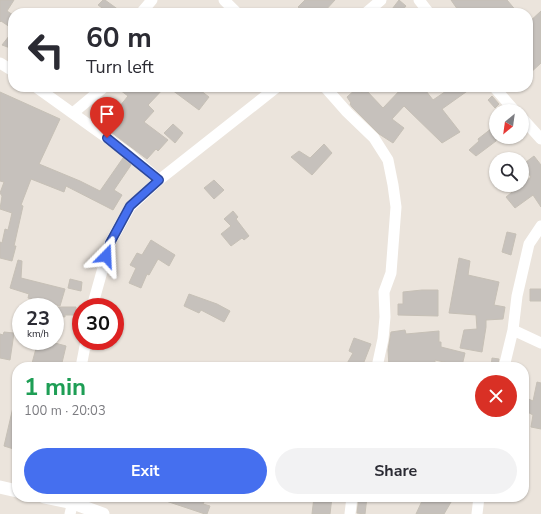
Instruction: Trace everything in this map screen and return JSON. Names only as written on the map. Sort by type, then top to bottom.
[{"type":"street","points":[[145,8],[152,0]]},
{"type":"street","points":[[224,0],[232,8]]},
{"type":"street","points":[[372,8],[381,0]]},
{"type":"street","points":[[418,0],[425,8]]},
{"type":"street","points":[[43,92],[128,153],[159,180]]},
{"type":"street","points":[[73,113],[98,92]]},
{"type":"street","points":[[95,298],[110,243],[130,206],[159,180],[271,92]]},
{"type":"street","points":[[330,92],[374,138],[388,160],[392,178],[396,207],[392,266],[384,292],[385,318],[383,339],[378,362]]},
{"type":"street","points":[[498,92],[509,104]]},
{"type":"street","points":[[529,126],[541,140]]},
{"type":"street","points":[[505,362],[513,330],[517,296],[530,244],[541,226]]},
{"type":"street","points":[[513,330],[541,343]]},
{"type":"street","points":[[82,362],[84,350]]},
{"type":"street","points":[[0,487],[12,490]]},
{"type":"street","points":[[62,502],[103,514]]},
{"type":"street","points":[[350,514],[351,502]]},
{"type":"street","points":[[476,514],[478,502]]},
{"type":"building","points":[[0,0],[14,0],[7,11],[8,26],[1,21],[0,22]]},
{"type":"building","points":[[105,0],[116,8],[102,8],[98,5]]},
{"type":"building","points":[[305,0],[335,0],[328,8],[298,7]]},
{"type":"building","points":[[399,0],[406,6],[404,8],[393,8]]},
{"type":"building","points":[[451,0],[507,0],[514,8],[457,8]]},
{"type":"building","points":[[541,11],[541,63],[533,70],[533,18]]},
{"type":"building","points":[[8,37],[8,47],[2,45]]},
{"type":"building","points":[[0,92],[60,119],[39,164],[100,191],[123,158],[131,165],[114,190],[122,195],[113,210],[66,186],[64,192],[31,179],[21,205],[23,206],[12,261],[0,258],[0,242],[2,243],[5,229],[8,230],[12,213],[0,209],[2,196],[0,193],[4,182],[0,181]]},
{"type":"building","points":[[123,92],[160,92],[148,105],[154,111],[144,122],[168,140],[158,151],[156,149],[147,159],[99,123],[107,112],[112,116],[128,96]]},
{"type":"building","points":[[175,92],[202,92],[209,97],[199,110]]},
{"type":"building","points":[[353,92],[368,92],[383,108],[398,92],[427,92],[433,100],[445,92],[466,92],[442,109],[460,132],[442,143],[404,106],[392,119],[404,128],[393,143],[379,134],[352,107],[347,97]]},
{"type":"building","points":[[492,96],[499,104],[492,104],[488,100]]},
{"type":"building","points":[[173,124],[183,133],[175,143],[164,133]]},
{"type":"building","points":[[489,130],[489,144],[492,144],[476,156],[469,150],[479,141],[478,139]]},
{"type":"building","points":[[324,144],[332,153],[312,175],[291,157],[299,151],[310,158]]},
{"type":"building","points":[[534,156],[541,165],[541,207],[533,195],[515,208],[506,197],[512,192],[529,192],[529,179],[531,177],[529,174],[529,160]]},
{"type":"building","points":[[214,180],[224,190],[214,199],[204,188]]},
{"type":"building","points":[[233,211],[238,217],[236,219],[249,236],[244,240],[242,238],[231,246],[221,234],[231,226],[224,219]]},
{"type":"building","points":[[507,232],[516,234],[511,255],[502,252]]},
{"type":"building","points":[[151,240],[175,255],[169,266],[158,259],[149,275],[147,274],[141,288],[129,283],[136,268],[130,265],[137,253],[142,255]]},
{"type":"building","points":[[459,258],[470,261],[468,275],[499,282],[494,305],[505,307],[503,319],[486,320],[482,352],[460,348],[464,330],[477,329],[476,315],[449,313]]},
{"type":"building","points":[[18,260],[22,261],[21,278],[65,289],[62,298],[28,298],[29,294],[10,288]]},
{"type":"building","points":[[70,279],[82,282],[81,291],[68,288]]},
{"type":"building","points":[[530,289],[541,289],[541,301],[530,301]]},
{"type":"building","points":[[438,290],[438,316],[398,315],[398,304],[403,304],[403,292]]},
{"type":"building","points":[[189,294],[217,304],[230,311],[224,322],[201,310],[199,313],[184,306]]},
{"type":"building","points":[[64,307],[72,307],[72,315],[65,315],[65,317]]},
{"type":"building","points":[[405,330],[406,334],[439,331],[439,342],[441,342],[441,347],[465,353],[463,362],[444,362],[435,360],[435,362],[389,362],[388,350],[391,332]]},
{"type":"building","points":[[4,332],[12,333],[10,360],[0,358],[0,334],[3,335]]},
{"type":"building","points":[[354,338],[371,344],[364,362],[348,362],[353,353],[349,351]]},
{"type":"building","points":[[64,345],[66,346],[62,362],[32,362],[36,350],[64,350]]},
{"type":"building","points":[[492,358],[499,359],[498,362],[492,362]]},
{"type":"building","points":[[537,382],[541,383],[541,429],[531,427],[533,415],[529,413],[529,399],[533,401]]},
{"type":"building","points":[[12,412],[12,448],[4,446]]},
{"type":"building","points":[[169,502],[204,502],[203,504],[210,506],[207,514]]},
{"type":"building","points":[[313,502],[331,502],[330,514],[312,514]]},
{"type":"building","points":[[358,502],[366,502],[365,514],[357,513]]},
{"type":"building","points":[[422,502],[451,502],[444,514],[416,514]]},
{"type":"route","points":[[106,256],[110,243],[130,206],[159,180],[128,153],[107,138]]}]
